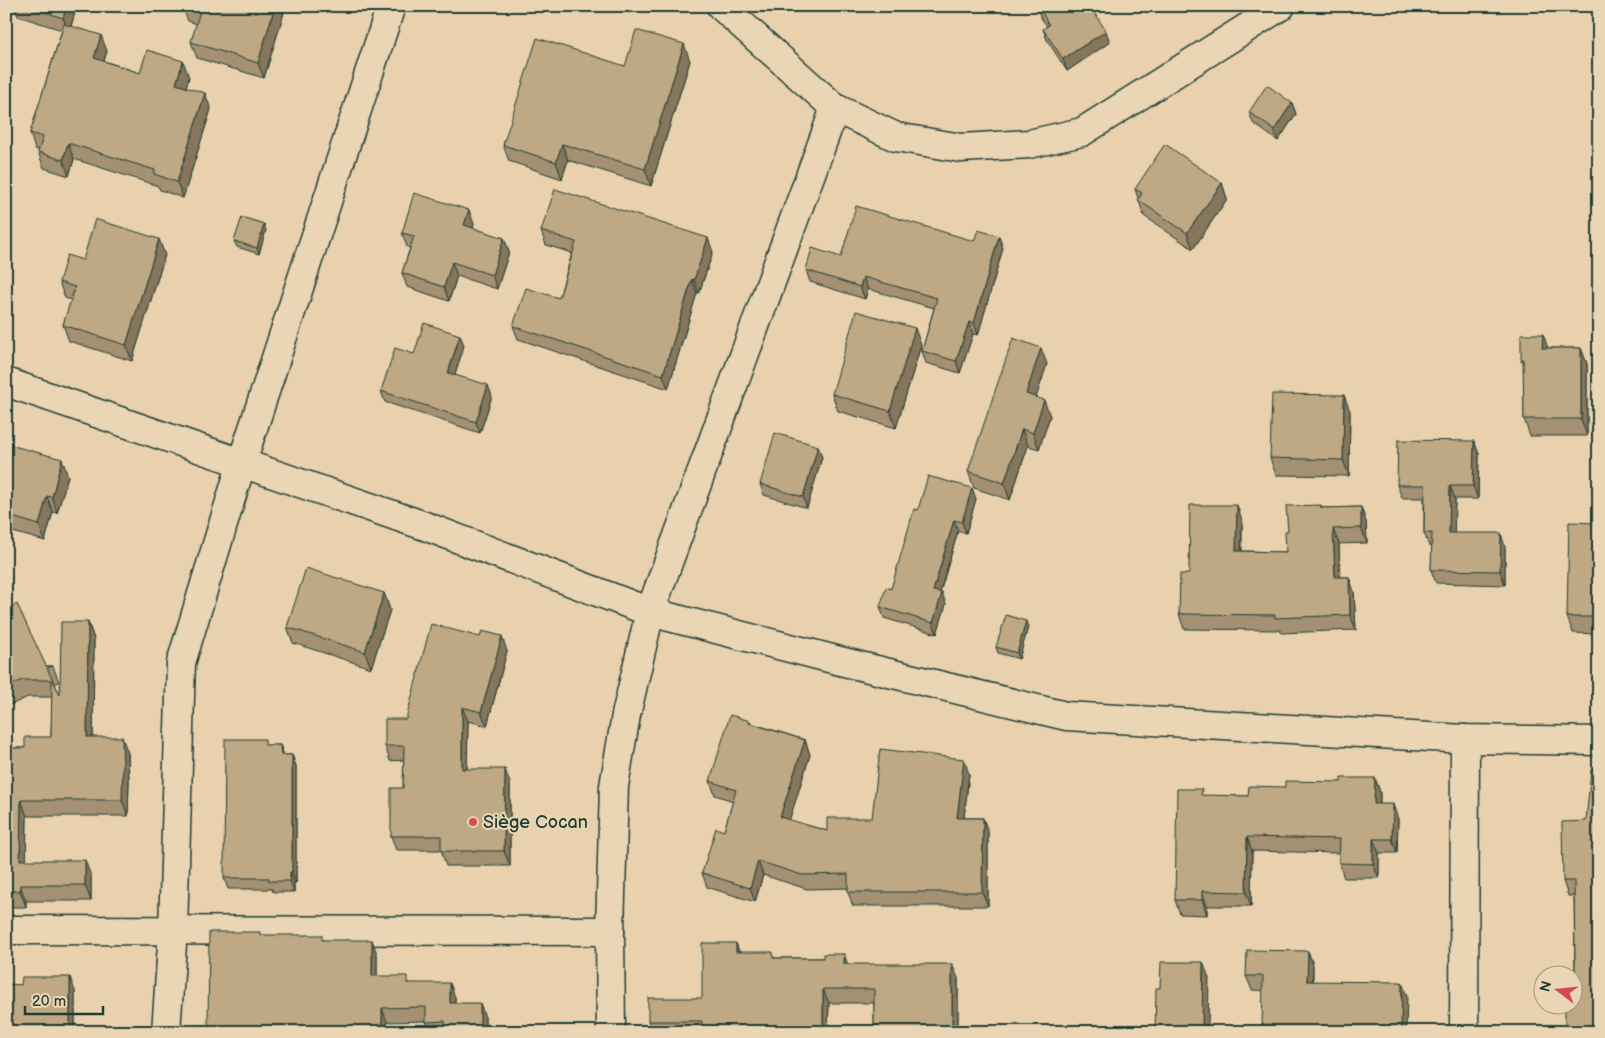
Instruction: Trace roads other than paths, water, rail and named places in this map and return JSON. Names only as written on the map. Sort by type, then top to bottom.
[{"type":"street","points":[[166,1032],[173,930],[181,663],[242,462],[391,6]]},
{"type":"street","points":[[721,6],[835,108],[896,137],[961,148],[1029,144],[1082,132],[1281,6]]},
{"type":"street","points":[[611,1032],[610,931],[614,786],[626,715],[650,612],[835,108]]},
{"type":"street","points":[[6,382],[426,526],[650,612],[1066,716],[1466,739],[1599,741]]},
{"type":"street","points":[[1464,1032],[1466,739]]},
{"type":"street","points":[[6,930],[610,931]]},
{"type":"place","name":"Siège Cocan","points":[[473,822]]}]
